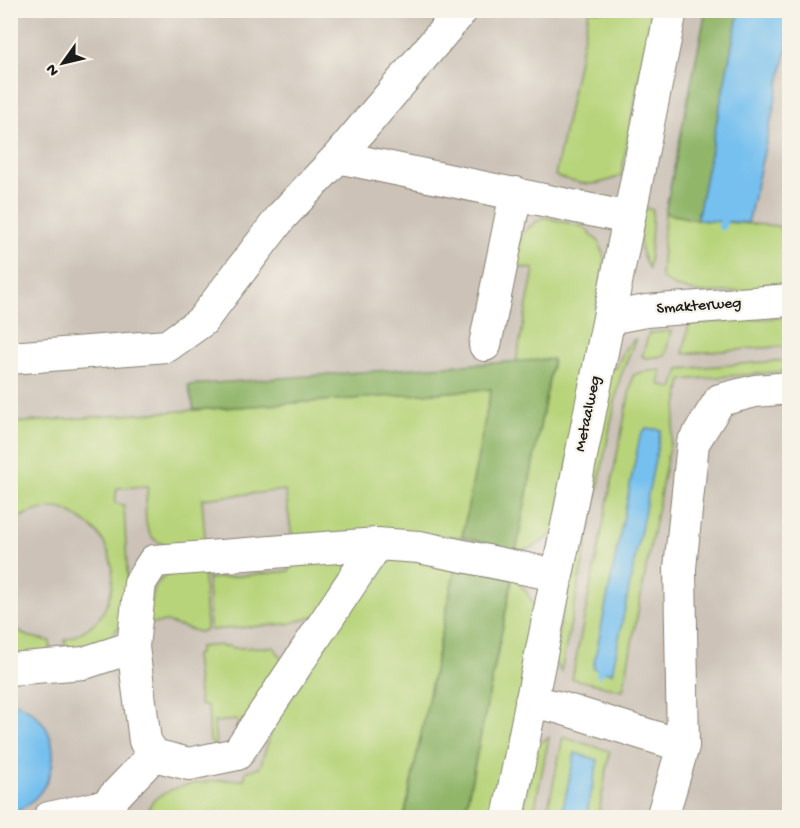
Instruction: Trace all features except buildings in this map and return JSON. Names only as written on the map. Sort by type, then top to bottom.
[{"type":"street","points":[[10,358],[167,346],[202,321],[282,216],[339,157],[462,10]]},
{"type":"street","name":"Metaalweg","points":[[508,818],[671,10]]},
{"type":"street","points":[[339,157],[629,218]]},
{"type":"street","points":[[485,345],[516,194]]},
{"type":"street","name":"Smakterweg","points":[[609,318],[646,311],[789,300]]},
{"type":"street","points":[[662,818],[683,746],[680,568],[693,443],[720,400],[755,391],[789,388]]},
{"type":"street","points":[[377,544],[237,754],[189,764],[154,755],[145,741],[133,647],[140,582],[154,561],[377,544],[419,547],[556,575]]},
{"type":"street","points":[[10,669],[84,663],[133,647]]},
{"type":"street","points":[[531,701],[561,708],[683,746]]},
{"type":"street","points":[[49,818],[105,807],[154,755]]},
{"type":"shaded area","points":[[11,11],[789,11],[789,817],[11,817]]},
{"type":"green space","points":[[706,10],[739,11],[697,220],[665,213]]},
{"type":"green space","points":[[589,11],[652,11],[621,176],[595,184],[555,176]]},
{"type":"green space","points":[[642,207],[653,210],[649,269],[641,246]]},
{"type":"green space","points":[[665,213],[697,220],[778,226],[789,242],[789,289],[701,293],[675,287],[661,277]]},
{"type":"green space","points":[[544,217],[584,227],[599,242],[605,260],[556,533],[531,548],[516,551],[553,360],[516,362],[534,269],[512,266],[521,237],[529,227]]},
{"type":"green space","points":[[789,317],[789,346],[683,354],[689,324]]},
{"type":"green space","points":[[671,331],[665,356],[646,358],[642,356],[649,333]]},
{"type":"green space","points":[[636,338],[620,378],[561,672],[553,660],[610,368],[616,368],[625,349]]},
{"type":"green space","points":[[553,359],[516,551],[462,537],[491,389],[194,410],[188,385],[415,368]]},
{"type":"green space","points":[[789,360],[789,371],[682,380],[623,690],[572,679],[633,375],[662,370],[659,384],[673,389],[679,369]]},
{"type":"green space","points":[[492,389],[462,537],[416,534],[293,544],[285,490],[202,499],[206,549],[173,547],[154,539],[148,531],[146,506],[148,486],[117,488],[115,503],[124,505],[128,590],[125,620],[108,640],[65,653],[65,640],[93,625],[104,610],[112,584],[110,558],[106,546],[90,526],[64,509],[43,509],[11,522],[11,423]]},
{"type":"green space","points":[[345,558],[348,573],[324,614],[288,624],[210,630],[208,579],[289,571],[294,561]]},
{"type":"green space","points":[[391,559],[456,563],[404,817],[144,818],[153,801],[172,790],[209,781],[244,780],[246,771],[260,767],[274,723],[376,568]]},
{"type":"green space","points":[[205,563],[207,576],[204,576],[206,630],[199,632],[166,622],[149,624],[151,598],[160,581],[173,572]]},
{"type":"green space","points":[[456,563],[513,576],[464,817],[404,818]]},
{"type":"green space","points":[[513,576],[526,591],[539,615],[497,817],[464,818]]},
{"type":"green space","points":[[10,626],[27,636],[50,641],[51,657],[11,659]]},
{"type":"green space","points":[[220,645],[231,648],[274,647],[288,668],[239,739],[237,720],[214,722],[216,749],[210,741],[208,706],[200,705],[195,655],[199,654],[199,647]]},
{"type":"green space","points":[[549,737],[533,817],[520,818],[536,745]]},
{"type":"green space","points":[[563,737],[610,751],[598,817],[586,817],[598,760],[575,754],[561,817],[546,818]]},
{"type":"water","points":[[739,11],[789,11],[789,39],[748,223],[697,220]]},
{"type":"water","points":[[646,428],[661,430],[612,673],[593,668],[640,436]]},
{"type":"water","points":[[11,701],[30,710],[43,723],[51,739],[53,756],[50,773],[42,790],[29,804],[11,814]]},
{"type":"water","points":[[575,753],[598,760],[586,817],[561,817]]},
{"type":"waterway","points":[[722,226],[725,212]]},
{"type":"waterway","points":[[600,673],[602,659]]}]
